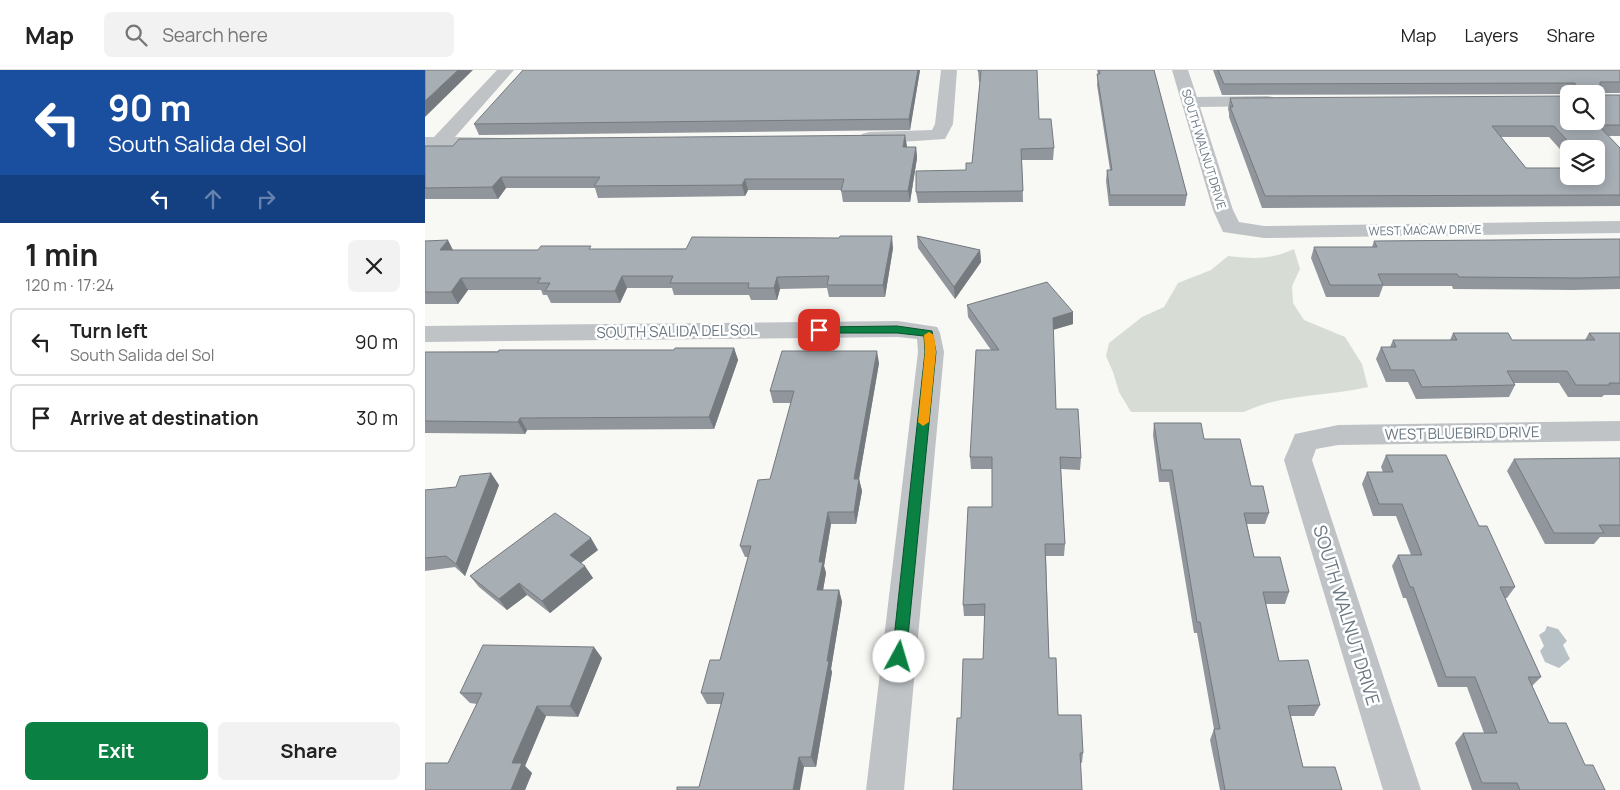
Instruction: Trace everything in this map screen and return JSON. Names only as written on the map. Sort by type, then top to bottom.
[{"type":"street","points":[[432,143],[506,70]]},
{"type":"street","points":[[848,138],[907,138],[939,135],[944,124],[949,70]]},
{"type":"street","name":"SOUTH WALNUT DRIVE","points":[[1180,70],[1223,210],[1231,227]]},
{"type":"street","points":[[1189,102],[1284,101]]},
{"type":"street","points":[[432,143],[509,142]]},
{"type":"street","name":"WEST MACAW DRIVE","points":[[1231,227],[1264,232],[1620,227]]},
{"type":"street","name":"SOUTH SALIDA DEL SOL","points":[[425,334],[897,329],[929,333],[931,352],[885,790]]},
{"type":"street","name":"WEST BLUEBIRD DRIVE","points":[[1305,441],[1337,435],[1620,431]]},
{"type":"street","name":"SOUTH WALNUT DRIVE","points":[[1305,441],[1298,460],[1402,790]]},
{"type":"shaded area","points":[[1294,249],[1300,269],[1292,286],[1293,303],[1304,320],[1345,337],[1362,364],[1368,387],[1274,401],[1244,412],[1131,412],[1119,392],[1106,356],[1109,343],[1142,317],[1164,307],[1178,283],[1211,270],[1228,256],[1262,258]]},
{"type":"shaded area","points":[[1547,626],[1558,629],[1567,641],[1563,645],[1570,659],[1559,668],[1545,662],[1540,651],[1544,646],[1539,635],[1545,631]]},
{"type":"building","points":[[425,70],[458,70],[425,101]]},
{"type":"building","points":[[523,70],[918,70],[909,119],[474,124]]},
{"type":"building","points":[[978,70],[1037,70],[1039,119],[1051,119],[1054,148],[1021,149],[1023,191],[916,192],[916,171],[966,170],[966,163],[972,163],[981,71]]},
{"type":"building","points":[[1099,70],[1154,70],[1187,195],[1110,195],[1107,170],[1112,170],[1097,74],[1100,74]]},
{"type":"building","points":[[1218,70],[1620,70],[1620,82],[1600,82],[1600,85],[1575,85],[1575,83],[1224,84]]},
{"type":"building","points":[[1605,95],[1620,95],[1620,125],[1605,125]]},
{"type":"building","points":[[1560,96],[1560,130],[1603,130],[1620,148],[1620,195],[1265,196],[1230,107],[1233,107],[1230,98]],"holes":[[[1492,126],[1554,126],[1567,140],[1605,140],[1605,185],[1560,185],[1560,168],[1526,168]]]},
{"type":"building","points":[[905,135],[903,147],[916,147],[908,191],[841,191],[844,179],[745,179],[742,185],[594,186],[600,177],[501,177],[492,187],[425,188],[425,146],[453,146],[459,139]]},
{"type":"building","points":[[840,236],[892,236],[883,285],[827,285],[829,276],[777,277],[774,288],[748,288],[749,283],[670,283],[673,276],[622,276],[615,291],[545,291],[550,283],[537,283],[541,278],[461,278],[451,292],[425,292],[425,241],[448,240],[440,250],[538,250],[541,246],[591,246],[589,249],[686,249],[692,237],[839,238]]},
{"type":"building","points":[[917,236],[980,250],[954,287]]},
{"type":"building","points":[[1620,239],[1620,277],[1459,277],[1457,274],[1378,274],[1383,285],[1330,285],[1314,247],[1377,247],[1374,241]]},
{"type":"building","points":[[1047,282],[1073,312],[1053,318],[1056,409],[1078,409],[1081,458],[1060,457],[1065,544],[1045,544],[1049,658],[1056,658],[1058,715],[1081,715],[1083,753],[1080,753],[1082,790],[953,790],[957,718],[961,718],[963,659],[983,659],[985,604],[963,605],[968,507],[992,507],[992,457],[970,457],[976,350],[999,350],[967,305]]},
{"type":"building","points":[[1453,333],[1508,333],[1512,340],[1595,340],[1589,333],[1620,333],[1620,383],[1609,383],[1610,385],[1576,385],[1567,371],[1507,371],[1515,385],[1422,387],[1414,370],[1391,370],[1381,347],[1396,347],[1393,340],[1457,340]]},
{"type":"building","points":[[675,348],[734,348],[709,417],[520,418],[518,422],[425,421],[425,352],[674,350]]},
{"type":"building","points":[[782,351],[877,351],[854,479],[859,479],[854,512],[828,512],[819,562],[823,562],[817,590],[839,590],[827,661],[829,661],[811,757],[799,757],[793,790],[677,790],[677,787],[699,787],[724,693],[701,693],[710,660],[720,660],[751,546],[740,546],[758,480],[770,479],[794,391],[770,391]]},
{"type":"building","points":[[1154,423],[1201,423],[1204,439],[1240,439],[1251,486],[1263,486],[1269,513],[1244,513],[1254,557],[1280,557],[1289,592],[1263,592],[1279,661],[1308,660],[1320,705],[1288,706],[1303,767],[1335,767],[1342,790],[1225,790],[1214,729],[1220,729],[1200,622],[1197,622],[1172,470],[1161,470]]},
{"type":"building","points":[[1386,455],[1446,455],[1479,526],[1487,526],[1515,587],[1500,587],[1541,677],[1528,677],[1549,723],[1566,723],[1585,765],[1593,765],[1605,790],[1520,790],[1517,783],[1482,783],[1463,733],[1497,733],[1475,677],[1446,677],[1413,587],[1410,587],[1398,555],[1422,555],[1402,504],[1379,504],[1367,472],[1393,472]]},
{"type":"building","points":[[1620,458],[1620,525],[1599,525],[1604,533],[1554,533],[1514,459]]},
{"type":"building","points":[[491,473],[456,564],[446,556],[425,558],[425,490],[456,487],[460,476]]},
{"type":"building","points":[[555,513],[591,538],[570,555],[585,566],[542,601],[519,583],[499,599],[470,576]]},
{"type":"building","points":[[483,645],[594,647],[570,706],[537,706],[512,763],[522,763],[511,790],[425,790],[426,763],[448,763],[482,693],[460,693]]},
{"type":"slow traffic","points":[[923,422],[931,352],[929,335]]},
{"type":"route","points":[[819,330],[897,329],[929,333],[931,352],[899,657]]}]
